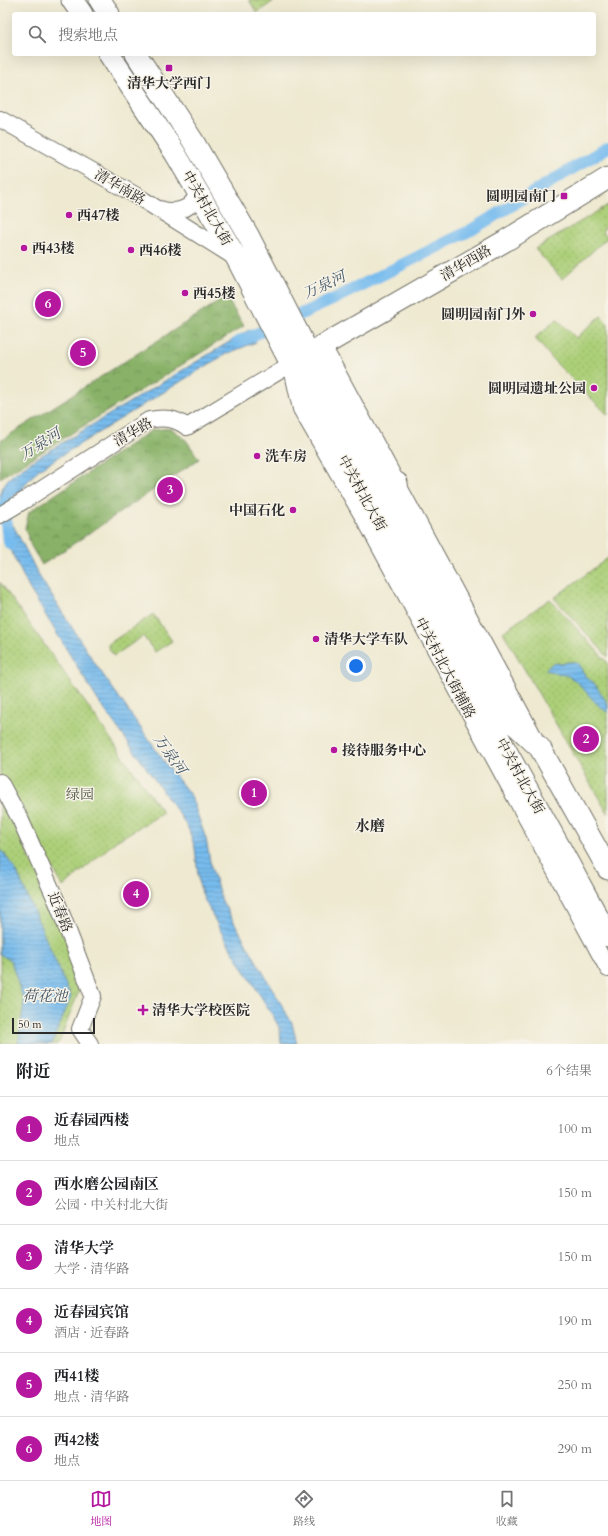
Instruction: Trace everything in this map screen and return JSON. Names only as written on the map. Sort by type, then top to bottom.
[{"type":"main road","points":[[72,0],[81,12]]},
{"type":"main road","points":[[100,0],[108,12]]},
{"type":"main road","name":"中关村北大街","points":[[110,56],[175,153],[237,259],[291,364],[608,936]]},
{"type":"main road","name":"中关村北大街","points":[[137,56],[197,148],[248,235],[296,329],[316,350],[400,523],[506,716],[540,748],[608,869]]},
{"type":"main road","name":"清华西路","points":[[291,364],[505,241],[608,178]]},
{"type":"main road","points":[[397,483],[400,523]]},
{"type":"street","name":"清华南路","points":[[0,119],[137,196],[237,259]]},
{"type":"street","points":[[157,208],[167,212],[188,207],[197,196],[197,191]]},
{"type":"street","points":[[316,350],[397,483],[540,748]]},
{"type":"street","name":"清华路","points":[[0,515],[149,420],[170,418],[181,422],[187,427],[291,364]]},
{"type":"street","name":"中关村北大街辅路","points":[[291,364],[301,409],[369,527],[608,969]]},
{"type":"street","name":"近春路","points":[[0,782],[21,821],[57,902],[93,996],[80,1029],[90,1044]]},
{"type":"green space","points":[[249,0],[275,0],[258,12],[256,12]]},
{"type":"green space","points":[[608,205],[608,225],[602,231],[608,237],[562,279],[535,249]]},
{"type":"green space","points":[[226,297],[244,326],[0,478],[0,441]]},
{"type":"green space","name":"圆明园遗址公园","points":[[601,316],[608,323],[608,415],[554,361],[535,338],[557,319],[576,338]]},
{"type":"green space","points":[[171,428],[186,440],[199,459],[42,565],[31,546],[25,528],[29,512],[152,430]]},
{"type":"green space","points":[[608,558],[608,657],[554,598]]},
{"type":"green space","name":"绿园","points":[[0,582],[163,813],[116,841],[63,887],[16,797],[0,774]]},
{"type":"green space","points":[[550,599],[608,663],[608,814],[503,632]]},
{"type":"green space","points":[[153,614],[172,641],[155,652],[143,636],[114,656],[107,645]]},
{"type":"green space","points":[[0,795],[52,905],[82,983],[60,1040],[57,1044],[0,1044]]},
{"type":"water","points":[[249,330],[256,342],[226,354],[38,470],[22,490],[3,503],[0,501],[5,483],[9,478],[29,463]]},
{"type":"water","points":[[13,525],[39,576],[94,662],[166,764],[191,796],[206,839],[211,867],[222,901],[292,1023],[297,1044],[281,1044],[280,1029],[224,937],[204,899],[199,884],[195,848],[189,830],[182,818],[97,699],[29,588],[5,539],[3,530]]},
{"type":"water","points":[[575,662],[580,666],[587,678],[594,683],[608,704],[608,713],[596,703],[576,681],[568,676],[545,670],[553,663],[561,664]]},
{"type":"water","name":"荷花池","points":[[0,848],[17,872],[71,997],[52,1044],[18,1044],[24,1002],[11,961],[0,954]]},
{"type":"waterway","name":"万泉河","points":[[238,342],[332,300],[471,230],[608,147]]},
{"type":"waterway","name":"万泉河","points":[[10,544],[8,539],[4,505],[11,487]]},
{"type":"place","name":"清华大学西门","points":[[169,68]]},
{"type":"place","name":"圆明园南门","points":[[564,196]]},
{"type":"place","name":"西47楼","points":[[69,215]]},
{"type":"place","name":"西43楼","points":[[24,248]]},
{"type":"place","name":"西46楼","points":[[131,250]]},
{"type":"place","name":"西45楼","points":[[185,293]]},
{"type":"place","name":"西42楼","points":[[48,304]]},
{"type":"place","name":"圆明园南门外","points":[[533,314]]},
{"type":"place","name":"西41楼","points":[[83,353]]},
{"type":"place","name":"圆明园遗址公园","points":[[594,388]]},
{"type":"place","name":"洗车房","points":[[257,456]]},
{"type":"place","name":"清华大学","points":[[170,490]]},
{"type":"place","name":"中国石化","points":[[293,510]]},
{"type":"place","name":"清华大学车队","points":[[316,639]]},
{"type":"place","name":"西水磨公园南区","points":[[586,739]]},
{"type":"place","name":"接待服务中心","points":[[334,750]]},
{"type":"place","name":"近春园西楼","points":[[254,793]]},
{"type":"place","name":"近春园宾馆","points":[[136,894]]},
{"type":"place","name":"清华大学校医院","points":[[143,1010]]},
{"type":"district","name":"水磨","points":[[370,826]]}]
